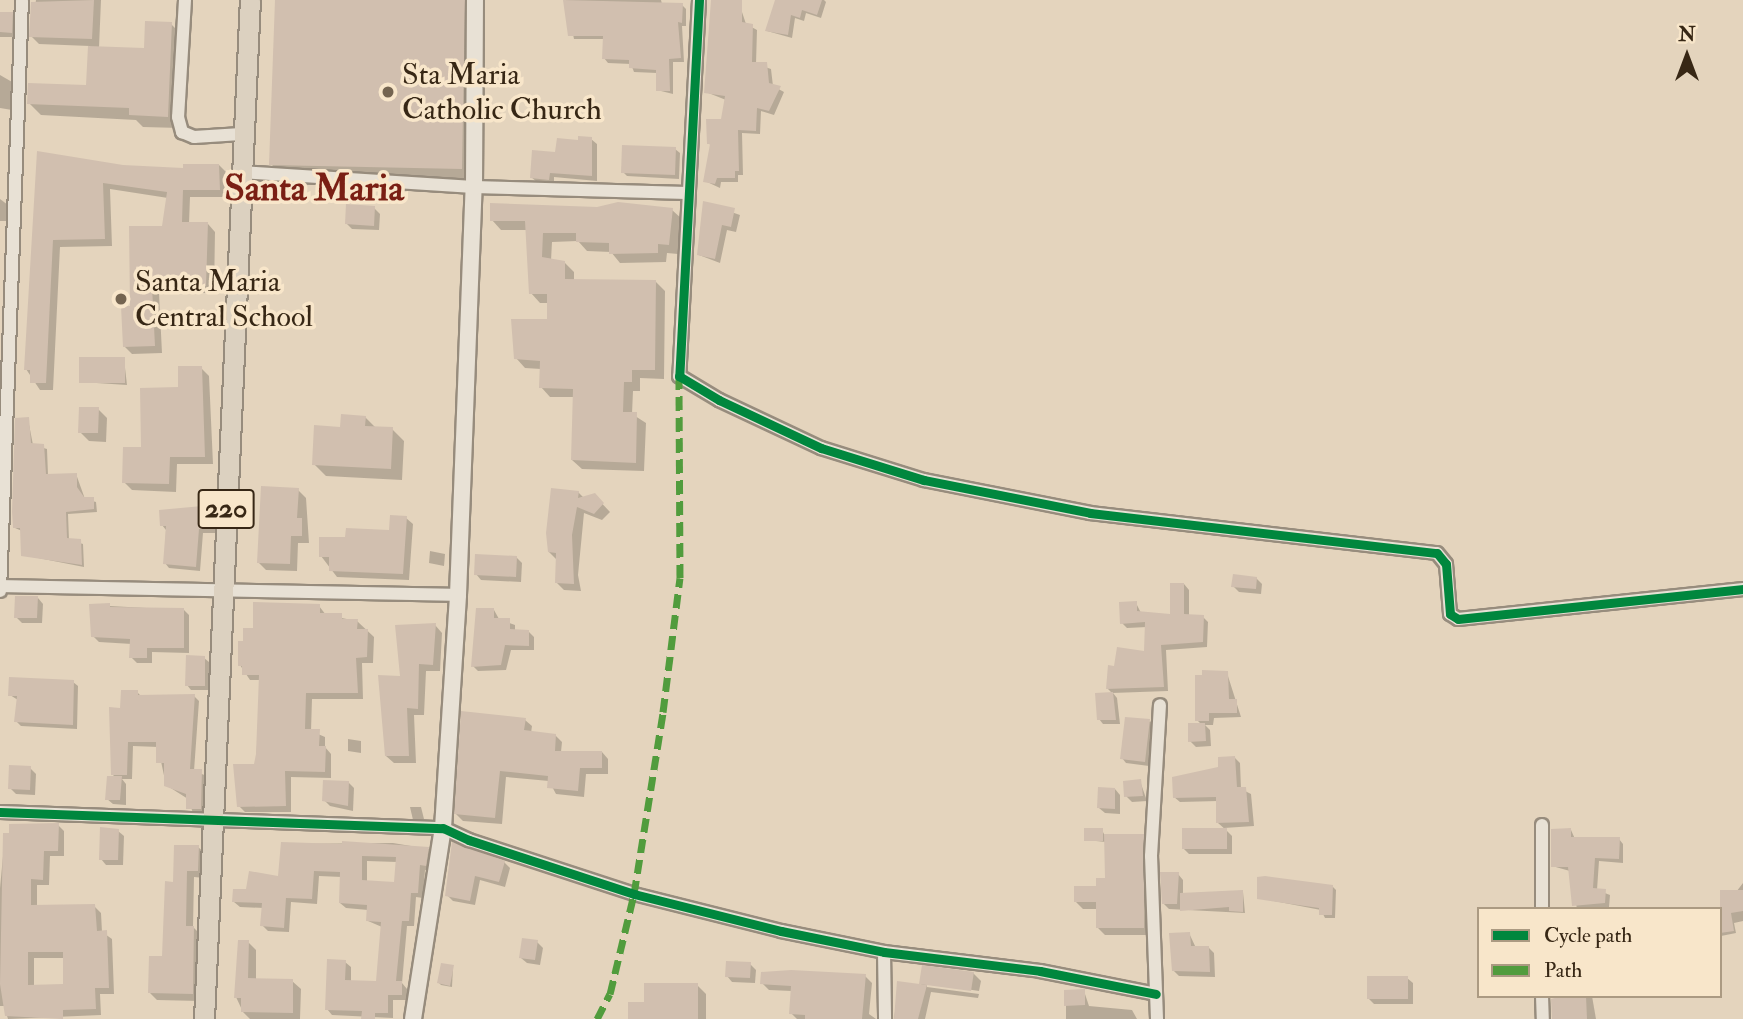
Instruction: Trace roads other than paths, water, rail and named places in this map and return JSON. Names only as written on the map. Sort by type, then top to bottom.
[{"type":"main road","name":"220","points":[[204,1019],[241,134],[250,0]]},
{"type":"street","points":[[22,0],[0,587],[223,588],[458,595]]},
{"type":"street","points":[[185,0],[178,117],[182,132],[194,136],[241,134]]},
{"type":"street","points":[[413,1019],[443,828],[458,595],[474,187],[475,0]]},
{"type":"street","points":[[699,0],[679,376],[755,420],[821,448],[924,480],[1090,513],[1430,551],[1443,557],[1446,564],[1450,614],[1458,619],[1743,589]]},
{"type":"street","points":[[240,172],[474,187],[687,193]]},
{"type":"street","points":[[1157,1019],[1151,856],[1160,705]]},
{"type":"street","points":[[0,813],[443,828],[468,840],[634,894],[884,953],[1040,971],[1156,994]]},
{"type":"street","points":[[1542,825],[1542,907]]},
{"type":"street","points":[[884,953],[885,1019]]},
{"type":"street","points":[[1542,998],[1542,1019]]},
{"type":"place","name":"Sta Maria Catholic Church","points":[[388,92]]},
{"type":"place","name":"Santa Maria Central School","points":[[121,299]]},
{"type":"district","name":"Santa Maria","points":[[314,189]]}]
